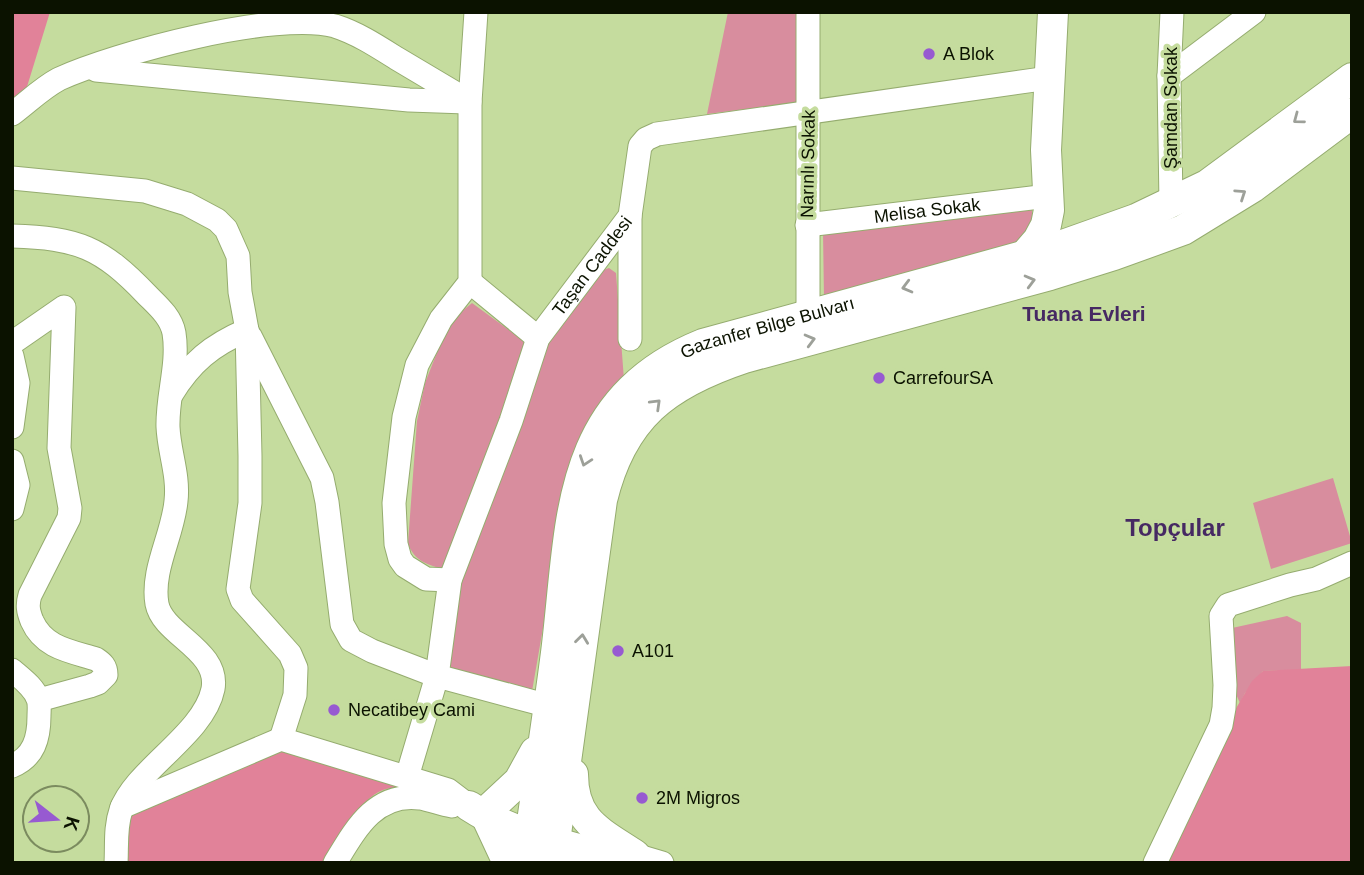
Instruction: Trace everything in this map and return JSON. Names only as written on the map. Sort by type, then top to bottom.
[{"type":"main road","points":[[1026,254],[1042,232],[1049,203],[1046,150],[1053,12]]},
{"type":"main road","name":"Gazanfer Bilge Bulvarı","points":[[542,841],[556,715],[572,512],[588,454],[602,425],[629,391],[652,370],[678,355],[712,341],[1080,240],[1171,204],[1207,185],[1241,162],[1352,78]]},
{"type":"main road","name":"Gazanfer Bilge Bulvarı","points":[[556,715],[606,484],[627,437],[664,396],[692,378],[744,358],[1050,275],[1114,256],[1182,230],[1253,187],[1352,113]]},
{"type":"main road","points":[[1049,203],[1065,230],[1080,240]]},
{"type":"main road","points":[[482,811],[519,782],[556,715]]},
{"type":"main road","points":[[556,715],[575,800],[588,822],[599,852]]},
{"type":"main road","points":[[482,811],[542,841],[649,859]]},
{"type":"main road","points":[[482,811],[508,863]]},
{"type":"street","points":[[450,580],[426,579],[405,566],[396,544],[394,503],[404,417],[416,365],[441,319],[470,282],[470,102],[476,12]]},
{"type":"street","name":"Narınlı Sokak","points":[[808,12],[808,315]]},
{"type":"street","name":"Şamdan Sokak","points":[[1171,204],[1172,12]]},
{"type":"street","points":[[1170,76],[1254,12]]},
{"type":"street","points":[[12,114],[43,89],[86,69],[155,47],[195,38],[295,22],[322,23],[337,27],[369,42],[470,102]]},
{"type":"street","points":[[86,69],[409,100],[470,102]]},
{"type":"street","name":"Taşan Caddesi","points":[[407,777],[437,676],[450,580],[511,421],[538,338],[630,216],[640,146],[646,139],[657,134],[1049,78]]},
{"type":"street","points":[[12,178],[145,191],[187,204],[217,220],[226,229],[238,256],[240,292],[247,330],[250,503],[237,589],[247,606],[290,654],[296,668],[295,695],[281,739]]},
{"type":"street","name":"Melisa Sokak","points":[[807,225],[1049,203]]},
{"type":"street","points":[[630,216],[630,339]]},
{"type":"street","points":[[12,236],[68,240],[105,256],[152,299],[169,320],[173,330],[175,352],[168,426],[177,500],[173,526],[157,577],[157,604],[160,613],[192,645],[209,667],[213,682],[205,708],[135,788],[122,807],[117,828],[116,863]]},
{"type":"street","points":[[470,282],[538,338]]},
{"type":"street","points":[[12,343],[64,307],[59,448],[71,508],[69,518],[27,605],[41,637],[50,644],[96,659],[106,669],[106,675],[98,683],[38,700]]},
{"type":"street","points":[[247,330],[322,478],[342,624],[346,635],[372,651],[437,676],[556,715]]},
{"type":"street","points":[[170,398],[182,377],[202,357],[220,342],[247,330]]},
{"type":"street","points":[[12,356],[18,383],[12,427]]},
{"type":"street","points":[[12,461],[18,485],[12,509]]},
{"type":"street","points":[[1155,863],[1221,725],[1225,685],[1221,616],[1228,605],[1290,584],[1316,579],[1352,563]]},
{"type":"street","points":[[12,670],[30,686],[38,700],[39,728],[35,747],[21,762],[12,766]]},
{"type":"street","points":[[122,807],[281,739],[448,790],[482,811]]},
{"type":"street","points":[[335,863],[358,826],[382,804],[412,797],[482,811]]},
{"type":"shaded area","points":[[12,12],[50,12],[26,90],[12,101]]},
{"type":"shaded area","points":[[728,12],[800,12],[800,102],[707,114]]},
{"type":"shaded area","points":[[1032,205],[1032,225],[1024,243],[824,298],[823,232]]},
{"type":"shaded area","points":[[609,268],[616,273],[624,380],[551,582],[531,697],[447,673],[450,602],[545,347],[597,272]]},
{"type":"shaded area","points":[[472,303],[527,343],[446,570],[418,559],[408,543],[417,421],[425,383],[449,322]]},
{"type":"shaded area","points":[[1333,478],[1352,543],[1271,569],[1253,503]]},
{"type":"shaded area","points":[[1287,616],[1301,623],[1301,670],[1263,671],[1240,703],[1231,683],[1232,628]]},
{"type":"shaded area","points":[[1352,666],[1352,863],[1155,863],[1165,830],[1252,681],[1263,671]]},
{"type":"shaded area","points":[[294,750],[400,787],[383,790],[365,802],[323,863],[128,863],[127,828],[132,813],[210,779],[226,775],[259,756]]},
{"type":"place","name":"A Blok","points":[[929,54]]},
{"type":"place","name":"CarrefourSA","points":[[879,378]]},
{"type":"place","name":"A101","points":[[618,651]]},
{"type":"place","name":"Necatibey Cami","points":[[334,710]]},
{"type":"place","name":"2M Migros","points":[[642,798]]},
{"type":"district","name":"Tuana Evleri","points":[[1084,314]]},
{"type":"district","name":"Topçular","points":[[1175,528]]}]
